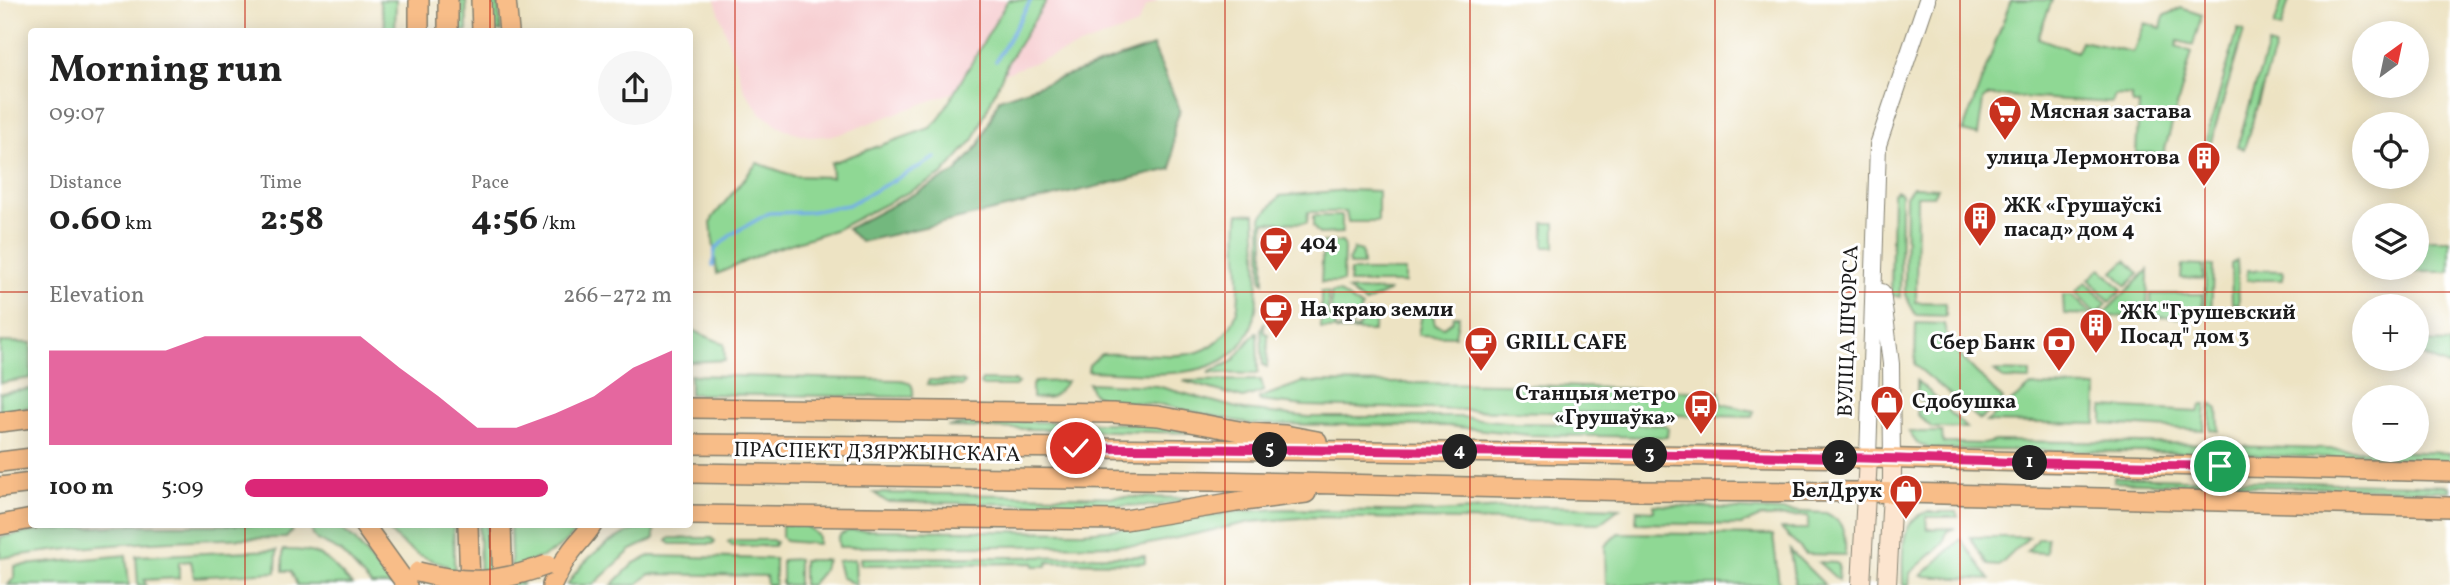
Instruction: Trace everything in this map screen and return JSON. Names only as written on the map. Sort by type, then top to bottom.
[{"type":"main road","points":[[419,0],[419,28]]},
{"type":"main road","points":[[448,0],[449,28]]},
{"type":"main road","points":[[481,0],[482,28]]},
{"type":"main road","points":[[506,0],[509,28]]},
{"type":"main road","points":[[693,408],[1113,413],[1158,416],[1250,433],[1285,435],[1367,451]]},
{"type":"main road","points":[[0,422],[28,418]]},
{"type":"main road","name":"ПРАСПЕКТ ДЗЯРЖЫНСКАГА","points":[[693,444],[1868,458],[2450,472]]},
{"type":"main road","points":[[0,462],[28,458]]},
{"type":"main road","name":"ВУЛІЦА ШЧОРСА","points":[[1861,585],[1864,492],[1868,458]]},
{"type":"main road","name":"ВУЛІЦА ШЧОРСА","points":[[1887,585],[1892,460]]},
{"type":"main road","name":"ПРАСПЕКТ ДЗЯРЖЫНСКАГА","points":[[693,473],[1652,491],[1864,492],[2450,507]]},
{"type":"main road","points":[[0,487],[28,484]]},
{"type":"main road","points":[[693,515],[1125,520],[1236,502],[1370,486]]},
{"type":"main road","points":[[0,525],[28,520]]},
{"type":"main road","points":[[363,528],[383,550],[403,565],[412,578],[486,581],[507,578],[547,565],[583,538],[602,528]]},
{"type":"main road","points":[[468,528],[470,585]]},
{"type":"main road","points":[[500,528],[503,585]]},
{"type":"main road","points":[[552,585],[561,566],[583,538]]},
{"type":"street","name":"ВУЛІЦА ШЧОРСА","points":[[1868,458],[1878,145],[1927,0]]},
{"type":"street","name":"ВУЛІЦА ШЧОРСА","points":[[1887,122],[1882,297],[1891,364],[1892,460]]},
{"type":"shaded area","points":[[715,0],[1158,0],[1146,7],[1137,25],[837,135],[813,137],[785,130],[761,114],[744,89]]},
{"type":"green space","points":[[379,0],[396,0],[395,28],[384,28]]},
{"type":"green space","points":[[460,0],[466,0],[467,28],[461,28]]},
{"type":"green space","points":[[491,0],[498,0],[501,28],[492,28]]},
{"type":"green space","points":[[1008,0],[1047,0],[1009,60],[974,139],[942,175],[837,229],[768,251],[717,274],[711,223],[713,217],[757,163],[794,176],[832,177],[831,163],[930,128],[939,119]]},
{"type":"green space","points":[[2011,0],[2052,0],[2038,38],[2077,52],[2081,41],[2133,52],[2145,23],[2161,28],[2164,16],[2181,8],[2202,15],[2193,45],[2178,41],[2176,46],[2192,52],[2164,153],[2136,153],[2139,104],[2133,104],[2131,96],[2115,95],[2112,103],[1989,95],[1983,100],[1978,135],[1963,131]]},
{"type":"green space","points":[[2282,0],[2289,0],[2281,28],[2274,26]]},
{"type":"green space","points":[[2238,29],[2244,31],[2206,158],[2201,157]]},
{"type":"green space","points":[[2268,45],[2275,47],[2244,149],[2237,147]]},
{"type":"green space","points":[[1153,46],[1180,110],[1174,127],[1172,169],[861,242],[847,229],[956,172],[979,145],[999,99]]},
{"type":"green space","points":[[1913,187],[1937,188],[1933,196],[1917,196],[1916,302],[1946,303],[1946,316],[1916,315],[1905,295],[1906,196]]},
{"type":"green space","points":[[1347,190],[1378,191],[1378,222],[1348,222],[1346,212],[1308,212],[1307,223],[1264,222],[1264,282],[1261,279],[1261,217],[1280,196]]},
{"type":"green space","points":[[1896,190],[1901,193],[1900,297],[1891,295],[1893,193]]},
{"type":"green space","points":[[1239,213],[1255,214],[1257,299],[1247,336],[1232,354],[1212,365],[1189,371],[1088,371],[1089,365],[1101,354],[1189,354],[1205,349],[1225,334],[1234,320],[1238,305]]},
{"type":"green space","points":[[1313,216],[1342,216],[1342,233],[1319,234],[1313,227]]},
{"type":"green space","points":[[1544,223],[1555,223],[1555,247],[1544,247]]},
{"type":"green space","points":[[2429,240],[2450,240],[2450,272],[2429,272]]},
{"type":"green space","points":[[1323,242],[1342,242],[1344,245],[1343,282],[1321,282]]},
{"type":"green space","points":[[1354,249],[1362,251],[1363,265],[1350,265],[1348,261]]},
{"type":"green space","points":[[2126,260],[2139,274],[2126,286],[2113,272]]},
{"type":"green space","points":[[2237,260],[2239,305],[2232,303],[2231,264]]},
{"type":"green space","points":[[2182,265],[2203,266],[2203,279],[2181,278]]},
{"type":"green space","points":[[2206,265],[2213,266],[2211,318],[2204,318]]},
{"type":"green space","points":[[2101,268],[2122,290],[2110,302],[2089,279]]},
{"type":"green space","points":[[2148,270],[2147,317],[2101,316]]},
{"type":"green space","points":[[2247,270],[2283,271],[2282,280],[2247,280]]},
{"type":"green space","points":[[1350,271],[1405,271],[1405,283],[1349,283]]},
{"type":"green space","points":[[2086,282],[2107,304],[2096,315],[2075,292]]},
{"type":"green space","points":[[1348,290],[1390,291],[1365,303]]},
{"type":"green space","points":[[1321,291],[1328,292],[1328,318],[1335,319],[1335,329],[1321,329]]},
{"type":"green space","points":[[1331,292],[1339,292],[1362,308],[1352,326],[1339,325],[1338,317],[1331,317]]},
{"type":"green space","points":[[2151,294],[2202,294],[2202,318],[2151,317]]},
{"type":"green space","points":[[2063,295],[2072,295],[2092,315],[2064,314]]},
{"type":"green space","points":[[1368,312],[1378,314],[1373,331],[1337,331],[1336,329],[1357,329]]},
{"type":"green space","points":[[1422,314],[1433,315],[1435,324],[1444,327],[1454,316],[1459,316],[1455,336],[1418,335]]},
{"type":"green space","points":[[1916,323],[1944,324],[1948,343],[2003,400],[1980,420],[1915,365]]},
{"type":"green space","points":[[1264,324],[1264,333],[1268,334],[1267,367],[1263,365],[1261,329]]},
{"type":"green space","points":[[693,330],[724,344],[725,360],[693,362]]},
{"type":"green space","points":[[1256,332],[1256,374],[1208,373],[1233,361]]},
{"type":"green space","points":[[0,342],[28,343],[28,378],[0,383]]},
{"type":"green space","points":[[2429,342],[2450,343],[2450,367],[2429,358]]},
{"type":"green space","points":[[1994,371],[2030,372],[2030,380],[2003,379]]},
{"type":"green space","points":[[693,375],[899,380],[911,384],[913,397],[693,394]]},
{"type":"green space","points":[[929,380],[965,383],[962,386],[927,384]]},
{"type":"green space","points":[[982,380],[1018,383],[1015,386],[983,386],[980,384]]},
{"type":"green space","points":[[1261,380],[1264,391],[1243,398],[1183,381]]},
{"type":"green space","points":[[1067,381],[1052,396],[1032,398],[1032,385],[1035,382]]},
{"type":"green space","points":[[1917,381],[1941,403],[1923,403],[1917,398]]},
{"type":"green space","points":[[1303,382],[1501,384],[1721,392],[1721,404],[1754,411],[1752,417],[1305,406],[1260,401],[1259,398]]},
{"type":"green space","points":[[1088,383],[1157,386],[1244,410],[1309,417],[1462,417],[1513,423],[1664,425],[1668,428],[1667,437],[1529,435],[1448,426],[1251,424],[1162,405],[1104,400],[1093,393]]},
{"type":"green space","points":[[2031,386],[2097,387],[2096,424],[1986,422]]},
{"type":"green space","points":[[28,389],[28,407],[0,412],[0,393]]},
{"type":"green space","points":[[2202,404],[2206,404],[2204,430],[2103,424],[2103,407],[2198,412]]},
{"type":"green space","points":[[2211,404],[2218,409],[2219,431],[2210,430]]},
{"type":"green space","points":[[1918,407],[1945,407],[1966,428],[1932,428],[1917,414]]},
{"type":"green space","points":[[977,421],[1156,424],[1194,433],[947,427]]},
{"type":"green space","points":[[1909,432],[1942,432],[1943,443],[1983,444],[1995,441],[2214,444],[2205,453],[1931,449],[1916,442]]},
{"type":"green space","points":[[2230,446],[2352,450],[2352,458],[2241,455],[2232,451]]},
{"type":"green space","points":[[2429,452],[2450,453],[2450,461],[2429,460]]},
{"type":"green space","points":[[2114,477],[2450,486],[2450,491],[2114,482]]},
{"type":"green space","points":[[874,493],[1195,498],[1155,506],[887,502]]},
{"type":"green space","points":[[1654,505],[1826,513],[1841,525],[1845,555],[1806,554],[1781,529],[1808,529],[1808,516],[1760,517],[1741,525],[1636,523],[1637,510],[1654,511]]},
{"type":"green space","points":[[1540,506],[1620,508],[1600,523],[1313,517],[1251,522],[1144,545],[839,547],[838,539],[841,534],[851,530],[1084,532],[1139,527],[1234,512],[1281,509],[1435,512]]},
{"type":"green space","points":[[1927,512],[1956,512],[1958,517],[1926,517],[1927,529],[1956,528],[1947,531],[1943,544],[1910,573],[1909,585],[1903,585],[1906,532],[1917,516]]},
{"type":"green space","points":[[782,524],[806,525],[818,536],[818,544],[785,541],[782,537]]},
{"type":"green space","points":[[82,528],[292,528],[286,538],[140,543],[0,558],[0,537]]},
{"type":"green space","points":[[312,528],[338,528],[345,532],[396,585],[371,585],[340,551],[317,540]]},
{"type":"green space","points":[[387,528],[453,528],[455,585],[448,585],[447,566],[412,551]]},
{"type":"green space","points":[[479,528],[487,528],[489,585],[480,585]]},
{"type":"green space","points":[[510,528],[577,528],[554,551],[519,565],[522,585],[512,585]]},
{"type":"green space","points":[[642,528],[654,529],[654,539],[631,550],[593,585],[567,585],[599,549],[620,536]]},
{"type":"green space","points":[[1618,533],[1773,535],[1779,585],[1606,585],[1605,546]]},
{"type":"green space","points":[[1970,537],[2029,537],[1999,566],[1988,565]]},
{"type":"green space","points":[[670,538],[711,538],[715,541],[713,544],[671,544],[667,541]]},
{"type":"green space","points":[[2038,538],[2047,538],[2046,553],[2027,552]]},
{"type":"green space","points":[[1961,539],[1990,580],[1921,576]]},
{"type":"green space","points":[[728,542],[776,542],[774,546],[732,546]]},
{"type":"green space","points":[[277,550],[276,572],[194,577],[191,561],[179,562],[179,578],[144,580],[146,585],[138,585],[136,556]]},
{"type":"green space","points":[[283,550],[307,551],[323,557],[352,585],[297,585],[291,571],[283,571]]},
{"type":"green space","points":[[1790,550],[1825,585],[1795,585]]},
{"type":"green space","points":[[126,555],[129,585],[8,585],[14,578],[14,566]]},
{"type":"green space","points":[[650,556],[775,559],[775,585],[767,585],[766,576],[649,574],[637,585],[612,585],[634,563]]},
{"type":"green space","points":[[1145,556],[1145,563],[1048,562],[1047,566],[1034,566],[1034,563],[861,565],[860,558]]},
{"type":"green space","points":[[798,559],[798,585],[782,585],[782,560]]},
{"type":"green space","points":[[855,559],[856,585],[841,577],[837,561]]},
{"type":"green space","points":[[803,560],[827,560],[822,572],[811,585],[803,585]]},
{"type":"green space","points":[[1818,562],[1839,565],[1838,580]]},
{"type":"waterway","points":[[996,61],[1031,0]]},
{"type":"waterway","points":[[713,266],[715,249],[732,234],[769,213],[808,212],[848,205],[935,158]]},
{"type":"place","name":"Мясная застава","points":[[2005,142]]},
{"type":"place","name":"улица Лермонтова","points":[[2204,188]]},
{"type":"place","name":"ЖК «Грушаўскі пасад» дом 4","points":[[1980,248]]},
{"type":"place","name":"404","points":[[1276,273]]},
{"type":"place","name":"На краю земли","points":[[1276,340]]},
{"type":"place","name":"ЖК \"Грушевский Посад\" дом 3","points":[[2096,355]]},
{"type":"place","name":"GRILL CAFE","points":[[1481,373]]},
{"type":"place","name":"Сбер Банк","points":[[2059,373]]},
{"type":"place","name":"Сдобушка","points":[[1887,432]]},
{"type":"place","name":"Станцыя метро «Грушаўка»","points":[[1701,436]]},
{"type":"place","name":"БелДрук","points":[[1906,521]]},
{"type":"route","points":[[1076,448],[1868,458],[2116,466],[2220,466]]}]
